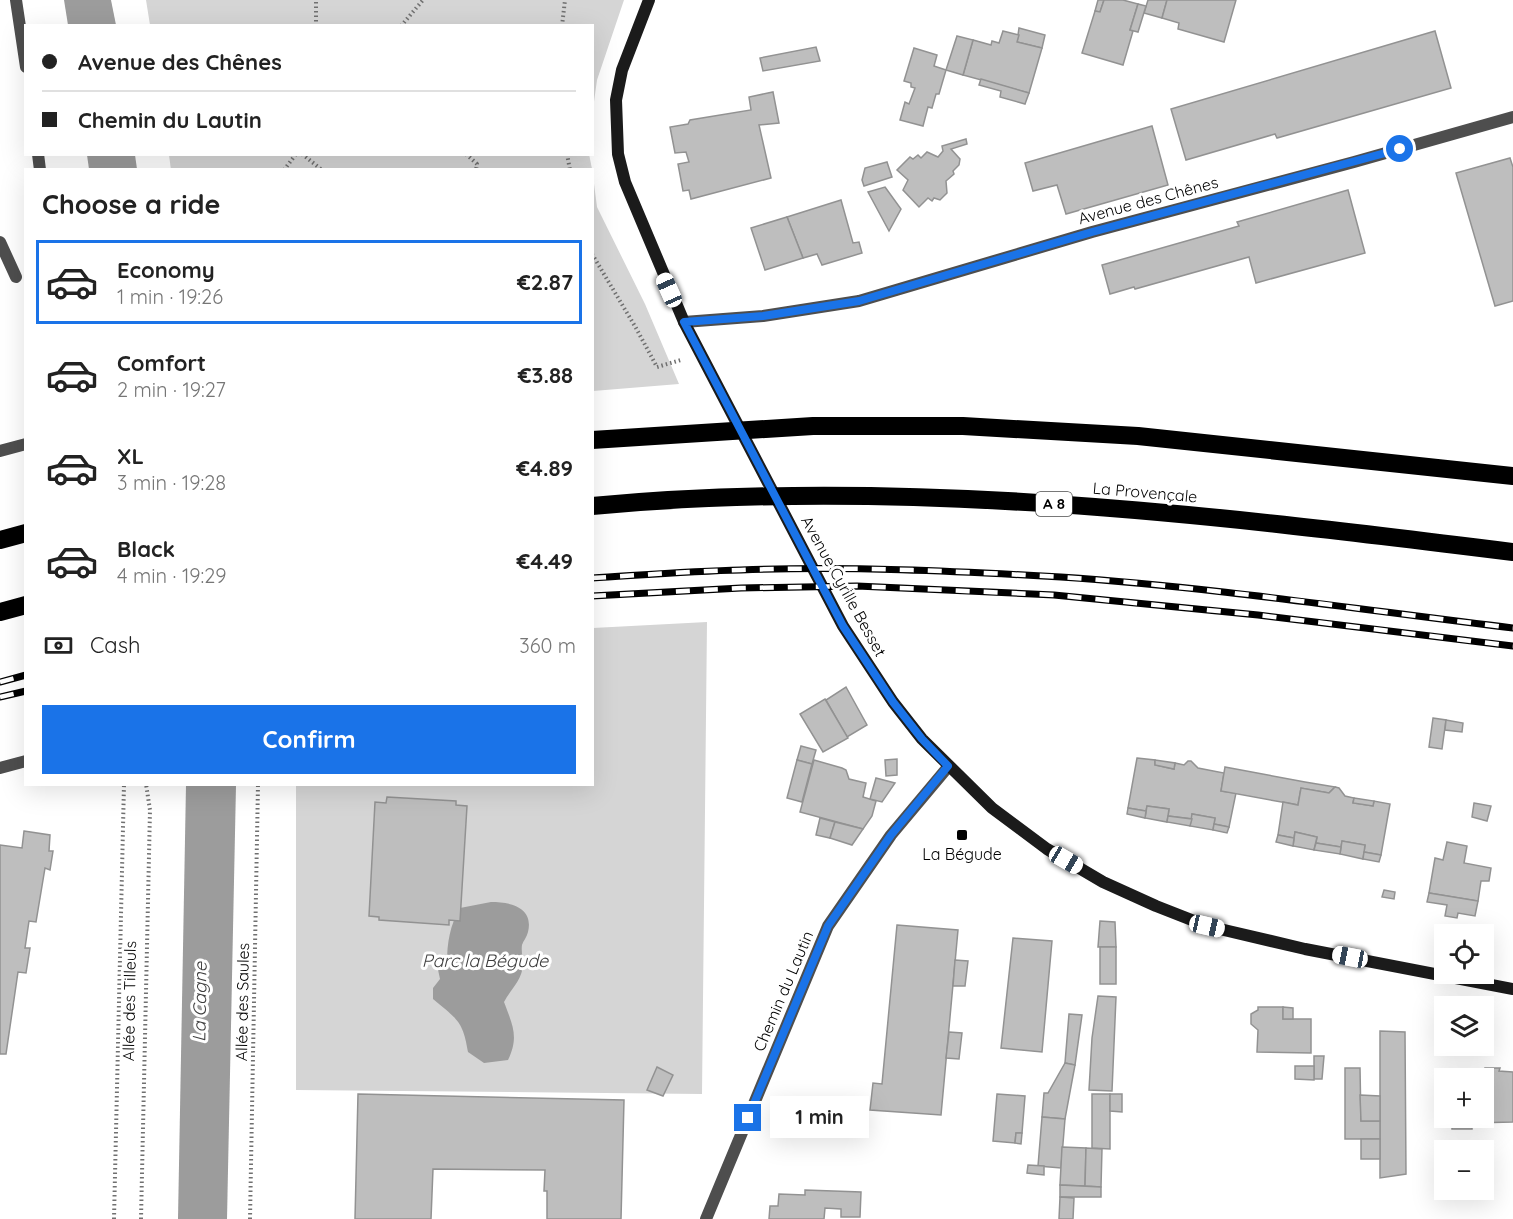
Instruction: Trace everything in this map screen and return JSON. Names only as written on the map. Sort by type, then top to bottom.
[{"type":"highway","points":[[594,440],[813,426],[963,426],[1138,436],[1513,476]]},
{"type":"highway","name":"La Provençale","points":[[594,506],[643,501],[797,496],[939,497],[1133,509],[1294,525],[1513,552]]},
{"type":"highway","points":[[0,540],[24,534]]},
{"type":"highway","points":[[0,612],[24,606]]},
{"type":"main road","name":"Avenue Cyrille Besset","points":[[649,0],[622,70],[616,100],[618,154],[625,182],[684,322],[843,626],[893,702],[922,739],[992,808],[1047,849],[1103,882],[1197,922],[1305,949],[1513,989]]},
{"type":"street","points":[[16,0],[24,54]]},
{"type":"street","name":"Avenue des Chênes","points":[[684,322],[763,316],[859,301],[1092,232],[1513,117]]},
{"type":"street","points":[[0,242],[16,277]]},
{"type":"street","points":[[0,451],[24,445]]},
{"type":"street","points":[[0,768],[24,762]]},
{"type":"street","name":"Chemin du Lautin","points":[[706,1219],[828,926],[891,835],[948,766]]},
{"type":"path","points":[[316,0],[316,24]]},
{"type":"path","points":[[403,24],[423,0]]},
{"type":"path","points":[[562,24],[565,0]]},
{"type":"path","points":[[304,156],[320,168]]},
{"type":"path","points":[[468,156],[477,164],[476,168]]},
{"type":"path","points":[[594,257],[657,367],[703,358]]},
{"type":"path","points":[[114,1219],[124,786]]},
{"type":"path","name":"Allée des Tilleuls","points":[[141,1219],[150,810],[146,786]]},
{"type":"path","name":"Allée des Saules","points":[[250,1219],[258,786]]},
{"type":"shaded area","points":[[146,0],[624,0],[597,80],[594,102],[594,24],[150,24]]},
{"type":"shaded area","points":[[169,156],[589,156],[592,168],[171,168]]},
{"type":"shaded area","points":[[594,184],[597,207],[645,304],[679,384],[594,391]]},
{"type":"shaded area","points":[[707,622],[702,1094],[296,1090],[296,786],[594,786],[594,628]]},
{"type":"water","points":[[64,0],[111,0],[116,24],[68,24]]},
{"type":"water","points":[[87,156],[135,156],[137,168],[89,168]]},
{"type":"water","name":"La Cagne","points":[[186,786],[236,786],[227,1219],[178,1219]]},
{"type":"water","name":"Parc la Bégude","points":[[491,902],[506,903],[519,908],[524,912],[529,924],[522,945],[522,970],[504,1002],[514,1031],[511,1052],[508,1060],[484,1063],[468,1052],[464,1033],[458,1021],[433,999],[433,988],[440,979],[437,965],[447,963],[450,934],[460,908]]},
{"type":"building","points":[[1098,0],[1104,0],[1100,12],[1095,11]]},
{"type":"building","points":[[1104,0],[1123,0],[1138,4],[1123,65],[1082,53],[1095,11],[1100,12]]},
{"type":"building","points":[[1148,0],[1167,0],[1162,18],[1144,13]]},
{"type":"building","points":[[1167,0],[1236,0],[1224,42],[1178,29],[1179,23],[1162,18]]},
{"type":"building","points":[[1138,4],[1146,6],[1138,32],[1130,30]]},
{"type":"building","points":[[1019,28],[1045,35],[1042,48],[1017,42]]},
{"type":"building","points":[[1003,31],[1019,35],[1017,42],[1042,48],[1029,93],[963,75],[973,40],[991,45],[992,41],[999,43]]},
{"type":"building","points":[[1435,31],[1451,88],[1277,138],[1275,134],[1186,160],[1171,109]]},
{"type":"building","points":[[957,36],[973,40],[963,75],[946,70]]},
{"type":"building","points":[[816,47],[820,61],[763,71],[760,58]]},
{"type":"building","points":[[914,48],[937,55],[934,66],[946,70],[939,94],[936,94],[932,108],[928,107],[923,126],[900,120],[905,102],[909,104],[915,88],[911,87],[911,83],[904,81]]},
{"type":"building","points":[[981,79],[1029,93],[1025,104],[1000,97],[1001,91],[979,85]]},
{"type":"building","points":[[773,92],[779,123],[759,125],[771,178],[691,199],[689,190],[683,191],[678,164],[689,162],[686,152],[675,153],[670,127],[688,124],[690,120],[751,110],[749,97]]},
{"type":"building","points":[[1152,126],[1168,185],[1066,214],[1057,185],[1033,191],[1025,163]]},
{"type":"building","points":[[966,139],[967,144],[951,149],[960,159],[959,165],[953,171],[954,174],[946,181],[947,193],[940,200],[934,198],[932,201],[928,198],[919,207],[903,190],[908,180],[897,170],[910,157],[913,159],[918,155],[921,158],[927,152],[938,157],[943,151],[942,146]]},
{"type":"building","points":[[1510,158],[1513,167],[1513,301],[1495,306],[1456,173]]},
{"type":"building","points":[[887,162],[892,177],[864,186],[862,180],[865,168]]},
{"type":"building","points":[[885,187],[901,209],[889,231],[868,192]]},
{"type":"building","points":[[1348,190],[1365,253],[1256,283],[1249,257],[1110,294],[1102,265],[1239,226],[1237,222]]},
{"type":"building","points":[[841,200],[853,243],[859,242],[862,253],[822,265],[817,254],[803,258],[787,217]]},
{"type":"building","points":[[787,217],[803,258],[765,270],[751,228]]},
{"type":"building","points":[[846,687],[867,725],[847,737],[826,700]]},
{"type":"building","points":[[825,699],[848,738],[823,752],[800,714]]},
{"type":"building","points":[[1433,718],[1446,720],[1442,749],[1429,747]]},
{"type":"building","points":[[1446,720],[1463,723],[1462,732],[1445,730]]},
{"type":"building","points":[[801,746],[816,750],[812,764],[797,760]]},
{"type":"building","points":[[1137,758],[1155,760],[1155,765],[1174,769],[1175,763],[1184,765],[1191,761],[1198,768],[1224,773],[1221,791],[1236,793],[1229,827],[1214,824],[1215,818],[1192,814],[1192,819],[1168,816],[1169,809],[1147,806],[1146,811],[1128,808]]},
{"type":"building","points":[[897,759],[897,775],[886,776],[885,760]]},
{"type":"building","points":[[797,760],[812,764],[802,802],[787,798]]},
{"type":"building","points":[[814,760],[842,768],[846,770],[849,779],[866,783],[863,797],[876,801],[872,816],[863,829],[800,812]]},
{"type":"building","points":[[1155,760],[1175,763],[1174,769],[1155,765]]},
{"type":"building","points":[[1225,767],[1335,787],[1329,793],[1301,788],[1298,805],[1221,791]]},
{"type":"building","points":[[876,778],[895,783],[882,802],[870,799]]},
{"type":"building","points":[[1335,787],[1339,788],[1345,796],[1354,798],[1353,803],[1373,806],[1374,801],[1390,804],[1381,855],[1364,852],[1365,845],[1342,841],[1341,847],[1316,843],[1317,837],[1295,832],[1294,838],[1278,835],[1283,802],[1298,805],[1301,788],[1329,793]]},
{"type":"building","points":[[387,797],[456,801],[456,805],[467,806],[460,921],[449,920],[449,925],[379,920],[379,917],[369,916],[375,802],[386,803]]},
{"type":"building","points":[[1354,798],[1374,801],[1373,806],[1353,803]]},
{"type":"building","points":[[1474,803],[1491,806],[1487,821],[1472,817]]},
{"type":"building","points":[[1147,806],[1169,809],[1167,822],[1145,818]]},
{"type":"building","points":[[1128,808],[1146,811],[1145,818],[1127,814]]},
{"type":"building","points":[[1192,814],[1215,818],[1213,830],[1190,826]]},
{"type":"building","points":[[1168,816],[1192,819],[1190,826],[1167,822]]},
{"type":"building","points":[[820,818],[835,822],[830,838],[816,835]]},
{"type":"building","points":[[835,822],[863,829],[852,845],[830,838]]},
{"type":"building","points":[[1214,824],[1229,827],[1227,833],[1213,830]]},
{"type":"building","points":[[24,831],[50,835],[49,851],[53,851],[50,870],[45,868],[36,922],[29,921],[25,948],[30,948],[26,973],[18,972],[6,1054],[0,1054],[0,845],[22,848]]},
{"type":"building","points":[[1295,832],[1317,837],[1314,850],[1293,846]]},
{"type":"building","points":[[1278,835],[1294,838],[1293,846],[1276,842]]},
{"type":"building","points":[[1342,841],[1365,845],[1363,859],[1340,854]]},
{"type":"building","points":[[1447,842],[1467,846],[1464,863],[1491,868],[1489,881],[1481,881],[1478,901],[1429,893],[1435,858],[1443,860]]},
{"type":"building","points":[[1316,843],[1341,847],[1340,854],[1314,850]]},
{"type":"building","points":[[1364,852],[1381,855],[1379,862],[1363,859]]},
{"type":"building","points":[[1384,890],[1395,892],[1394,899],[1382,897]]},
{"type":"building","points":[[1429,893],[1478,901],[1475,916],[1458,913],[1457,918],[1445,916],[1447,905],[1427,902]]},
{"type":"building","points":[[1100,921],[1115,922],[1116,947],[1098,947]]},
{"type":"building","points":[[897,925],[958,930],[941,1115],[870,1110],[873,1083],[882,1084]]},
{"type":"building","points":[[1013,938],[1052,941],[1042,1052],[1001,1048]]},
{"type":"building","points":[[1100,947],[1116,947],[1116,984],[1100,984]]},
{"type":"building","points":[[955,960],[968,961],[965,986],[953,986]]},
{"type":"building","points":[[1098,996],[1116,997],[1112,1091],[1089,1090],[1092,1038]]},
{"type":"building","points":[[1258,1007],[1283,1007],[1283,1019],[1311,1019],[1311,1053],[1257,1052],[1258,1030],[1251,1024],[1251,1014],[1258,1010]]},
{"type":"building","points":[[1283,1007],[1293,1008],[1293,1019],[1283,1019]]},
{"type":"building","points":[[1069,1014],[1082,1015],[1075,1065],[1065,1063]]},
{"type":"building","points":[[1380,1031],[1405,1032],[1406,1174],[1380,1178]]},
{"type":"building","points":[[949,1032],[962,1033],[959,1059],[946,1058]]},
{"type":"building","points":[[1314,1056],[1324,1056],[1322,1079],[1314,1079]]},
{"type":"building","points":[[1065,1063],[1075,1065],[1065,1119],[1042,1117],[1044,1093],[1048,1093]]},
{"type":"building","points":[[1295,1066],[1314,1066],[1314,1080],[1295,1079]]},
{"type":"building","points":[[657,1067],[673,1075],[663,1096],[647,1090]]},
{"type":"building","points":[[1345,1068],[1360,1068],[1361,1121],[1380,1121],[1380,1139],[1345,1139]]},
{"type":"building","points":[[1494,1068],[1500,1068],[1499,1071],[1513,1072],[1513,1122],[1494,1122]]},
{"type":"building","points":[[358,1094],[624,1100],[621,1219],[547,1219],[547,1191],[544,1191],[545,1170],[433,1169],[431,1219],[355,1219]]},
{"type":"building","points":[[997,1094],[1025,1096],[1022,1133],[1016,1133],[1015,1143],[993,1141]]},
{"type":"building","points":[[1092,1094],[1110,1094],[1110,1149],[1092,1148]]},
{"type":"building","points":[[1110,1094],[1122,1094],[1122,1112],[1110,1111]]},
{"type":"building","points":[[1360,1095],[1380,1096],[1380,1121],[1361,1121]]},
{"type":"building","points":[[1042,1117],[1065,1119],[1061,1168],[1038,1166]]},
{"type":"building","points":[[1016,1133],[1022,1133],[1021,1144],[1015,1143]]},
{"type":"building","points":[[1361,1139],[1380,1139],[1380,1159],[1361,1159]]},
{"type":"building","points":[[1062,1147],[1086,1148],[1085,1186],[1060,1185]]},
{"type":"building","points":[[1086,1148],[1102,1149],[1101,1187],[1085,1186]]},
{"type":"building","points":[[1028,1165],[1044,1166],[1044,1175],[1027,1173]]},
{"type":"building","points":[[1060,1185],[1101,1187],[1101,1197],[1060,1197]]},
{"type":"building","points":[[805,1190],[861,1192],[860,1217],[841,1217],[841,1209],[825,1208],[824,1219],[769,1219],[770,1206],[778,1206],[779,1194],[805,1195]]},
{"type":"building","points":[[1060,1197],[1074,1198],[1073,1219],[1059,1219]]},
{"type":"railway","points":[[594,578],[781,569],[901,570],[1061,577],[1174,587],[1513,628]]},
{"type":"railway","points":[[594,596],[741,588],[857,586],[1054,595],[1258,615],[1513,646]]},
{"type":"railway","points":[[0,682],[24,676]]},
{"type":"railway","points":[[0,697],[24,691]]},
{"type":"place","name":"La Bégude","points":[[962,835]]},
{"type":"route","points":[[748,1118],[828,926],[891,835],[948,766],[922,739],[893,702],[843,626],[684,322],[763,316],[821,309],[859,301],[1092,232],[1400,149]]}]
